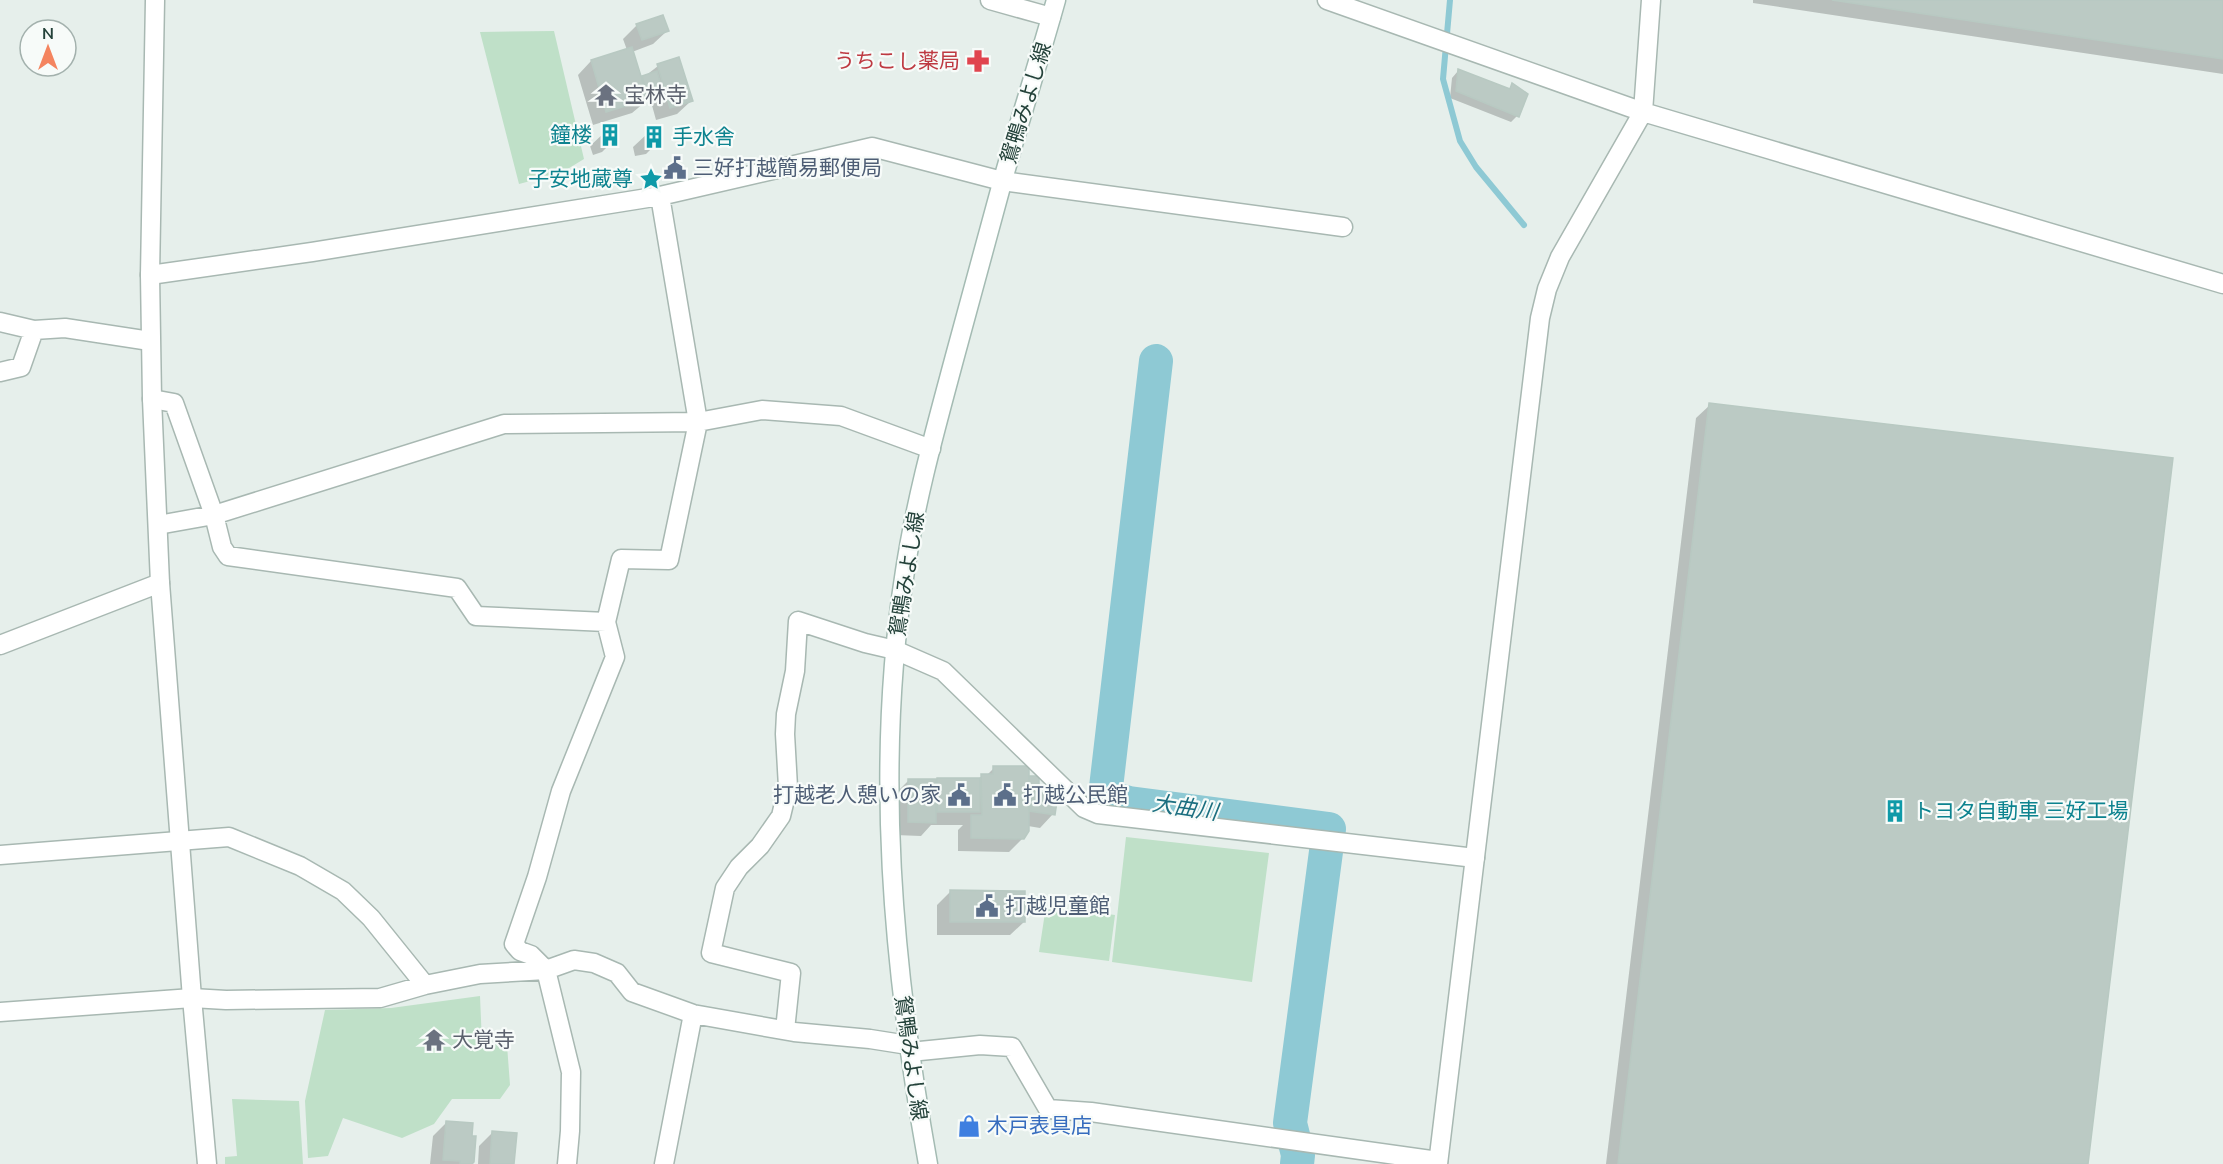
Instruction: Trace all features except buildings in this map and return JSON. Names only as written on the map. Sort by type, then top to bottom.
[{"type":"street","points":[[155,0],[150,341],[160,583],[207,1164]]},
{"type":"street","points":[[990,0],[1054,9]]},
{"type":"street","points":[[1327,0],[1642,112],[2223,284]]},
{"type":"street","points":[[0,1012],[192,998],[226,1000],[380,998],[425,985],[480,975],[546,970],[574,960],[594,963],[617,973],[632,992],[693,1014],[785,1030],[870,1039],[909,1049],[980,1045],[1012,1047],[1048,1109],[1090,1112],[1438,1162],[1540,318],[1547,289],[1560,257],[1642,112],[1651,0]]},
{"type":"street","name":"鴛鴨みよし線","points":[[928,1164],[909,1049],[894,920],[890,827],[890,750],[895,650],[905,570],[931,449],[1002,182],[1054,9]]},
{"type":"street","points":[[150,275],[312,252],[660,196],[872,147],[1002,182],[1343,227]]},
{"type":"street","points":[[567,1164],[571,1071],[546,970],[531,955],[520,951],[514,944],[537,878],[561,791],[615,657],[606,622],[621,559],[669,560],[698,422],[660,196]]},
{"type":"street","points":[[0,322],[34,330],[64,328],[150,341]]},
{"type":"street","points":[[0,372],[21,367],[34,330]]},
{"type":"street","points":[[152,399],[174,403],[214,515],[222,547],[228,556],[457,588],[476,616],[606,622]]},
{"type":"street","points":[[158,525],[214,515],[504,424],[698,422],[762,410],[841,416],[931,449]]},
{"type":"street","points":[[0,645],[160,583]]},
{"type":"street","points":[[785,1030],[791,973],[711,953],[725,888],[739,867],[760,846],[781,816],[788,787],[785,724],[795,671],[798,621],[865,643],[895,650],[943,671],[1084,808],[1098,814],[1475,858]]},
{"type":"street","points":[[0,855],[229,837],[300,866],[343,891],[371,918],[425,985]]},
{"type":"street","points":[[664,1164],[693,1014]]},
{"type":"green space","points":[[554,31],[584,159],[561,173],[519,184],[480,32]]},
{"type":"green space","points":[[1126,837],[1269,853],[1252,982],[1112,962]]},
{"type":"green space","points":[[1046,906],[1115,915],[1109,961],[1039,952]]},
{"type":"green space","points":[[480,996],[482,1043],[507,1045],[510,1085],[500,1099],[452,1099],[434,1124],[402,1138],[343,1118],[328,1156],[308,1158],[305,1101],[325,1010],[391,1008]]},
{"type":"green space","points":[[232,1099],[299,1101],[303,1164],[225,1164],[225,1157],[237,1156]]},
{"type":"waterway","points":[[1450,0],[1443,79],[1460,141],[1476,167],[1524,225]]},
{"type":"waterway","name":"大曲川","points":[[1156,361],[1105,796],[1129,803],[1329,829],[1290,1123],[1298,1155],[1297,1164]]},
{"type":"place","name":"うちこし薬局","points":[[978,61]]},
{"type":"place","name":"宝林寺","points":[[606,95]]},
{"type":"place","name":"鐘楼","points":[[610,135]]},
{"type":"place","name":"手水舎","points":[[654,137]]},
{"type":"place","name":"三好打越簡易郵便局","points":[[675,168]]},
{"type":"place","name":"子安地蔵尊","points":[[651,179]]},
{"type":"place","name":"打越老人憩いの家","points":[[959,795]]},
{"type":"place","name":"打越公民館","points":[[1005,795]]},
{"type":"place","name":"トヨタ自動車 三好工場","points":[[1895,811]]},
{"type":"place","name":"打越児童館","points":[[987,906]]},
{"type":"place","name":"大覚寺","points":[[434,1040]]},
{"type":"place","name":"木戸表具店","points":[[969,1126]]}]
